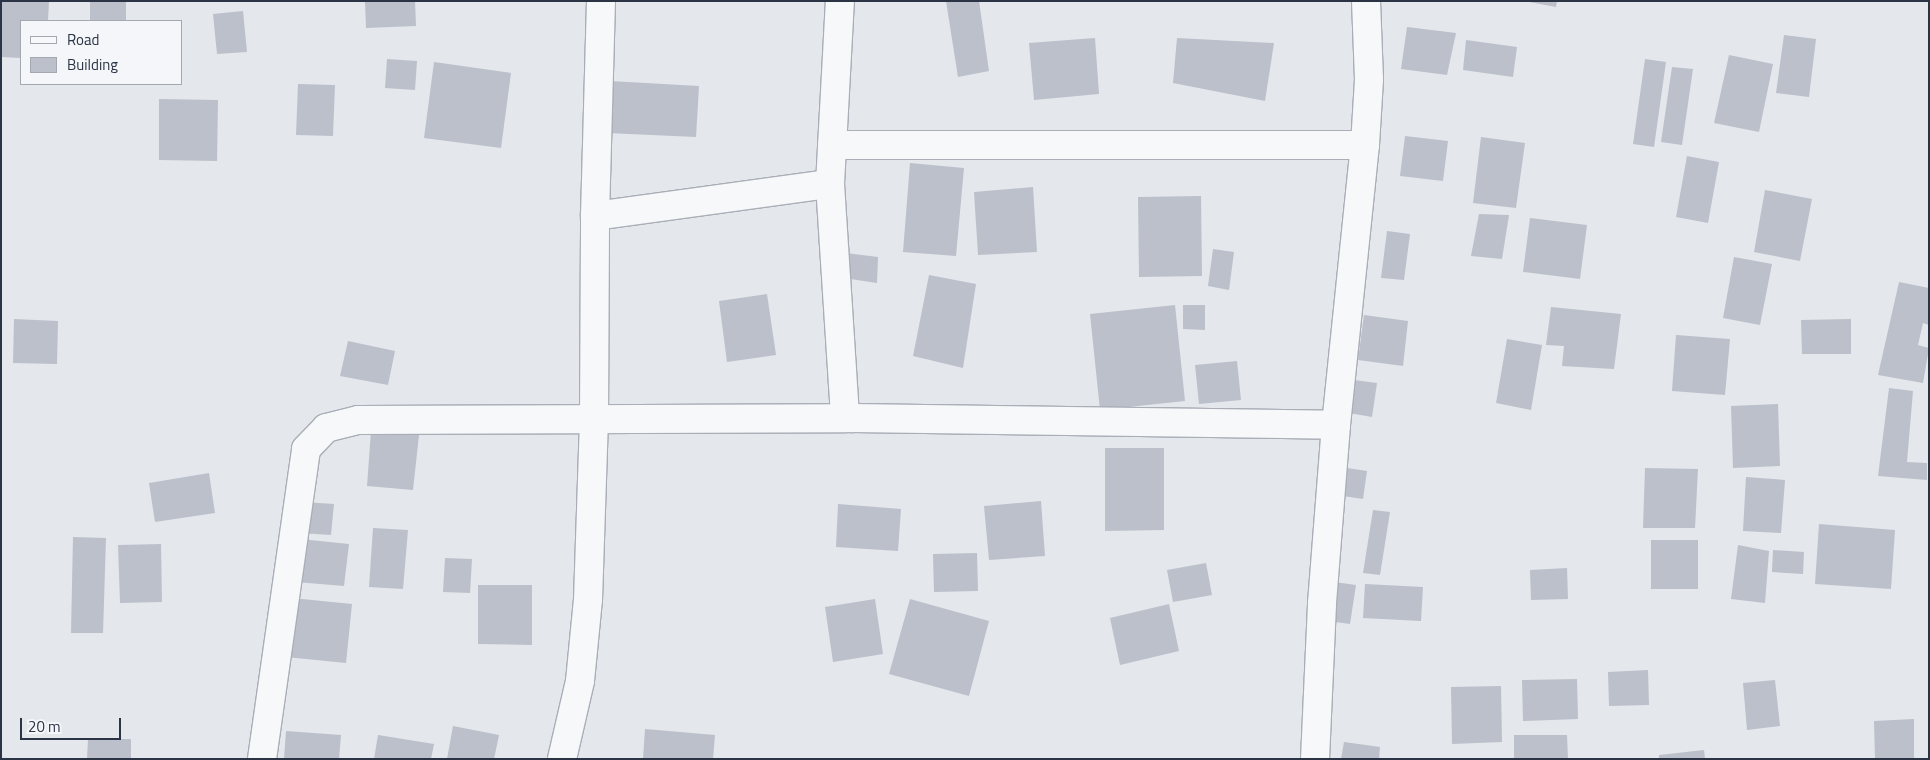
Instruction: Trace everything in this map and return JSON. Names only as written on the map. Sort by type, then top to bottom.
[{"type":"street","points":[[562,759],[580,681],[588,600],[594,420],[595,216],[601,1]]},
{"type":"street","points":[[840,1],[830,184],[845,418]]},
{"type":"street","points":[[1315,759],[1322,603],[1336,425],[1365,145],[1369,79],[1366,1]]},
{"type":"street","points":[[832,145],[1365,145]]},
{"type":"street","points":[[595,216],[830,184]]},
{"type":"street","points":[[262,759],[306,449],[326,428],[358,420],[845,418],[1336,425]]},
{"type":"building","points":[[1,1],[49,1],[48,20],[20,20],[20,58],[1,57]]},
{"type":"building","points":[[90,1],[126,1],[126,20],[90,20]]},
{"type":"building","points":[[365,1],[415,1],[416,26],[366,28]]},
{"type":"building","points":[[946,1],[979,1],[989,71],[958,77]]},
{"type":"building","points":[[1524,1],[1557,1],[1556,7]]},
{"type":"building","points":[[243,11],[247,52],[217,54],[213,14]]},
{"type":"building","points":[[1407,27],[1456,33],[1447,75],[1401,69]]},
{"type":"building","points":[[1784,35],[1816,39],[1809,97],[1776,93]]},
{"type":"building","points":[[1095,38],[1099,94],[1034,100],[1029,43]]},
{"type":"building","points":[[1177,38],[1274,43],[1265,101],[1173,83]]},
{"type":"building","points":[[1466,40],[1517,47],[1513,77],[1463,70]]},
{"type":"building","points":[[1729,55],[1773,64],[1759,132],[1714,123]]},
{"type":"building","points":[[387,59],[417,61],[415,90],[385,88]]},
{"type":"building","points":[[1645,59],[1666,62],[1654,147],[1633,144]]},
{"type":"building","points":[[434,62],[511,73],[501,148],[424,138]]},
{"type":"building","points":[[1672,67],[1693,69],[1682,145],[1661,142]]},
{"type":"building","points":[[610,81],[699,86],[696,137],[607,133]]},
{"type":"building","points":[[298,84],[335,85],[333,136],[296,135]]},
{"type":"building","points":[[159,99],[218,100],[217,161],[159,160]]},
{"type":"building","points":[[1405,136],[1448,141],[1443,181],[1400,176]]},
{"type":"building","points":[[1481,137],[1525,143],[1516,208],[1473,203]]},
{"type":"building","points":[[1687,156],[1719,162],[1708,223],[1676,217]]},
{"type":"building","points":[[910,163],[964,168],[956,256],[903,252]]},
{"type":"building","points":[[1033,187],[1037,252],[978,255],[974,192]]},
{"type":"building","points":[[1765,190],[1812,199],[1800,261],[1754,252]]},
{"type":"building","points":[[1201,196],[1202,276],[1139,277],[1138,197]]},
{"type":"building","points":[[1479,214],[1509,215],[1502,259],[1471,256]]},
{"type":"building","points":[[1530,218],[1587,225],[1580,279],[1523,272]]},
{"type":"building","points":[[1387,231],[1410,234],[1404,280],[1381,278]]},
{"type":"building","points":[[1213,249],[1234,252],[1229,290],[1208,286]]},
{"type":"building","points":[[846,253],[878,257],[877,283],[844,278]]},
{"type":"building","points":[[1734,257],[1772,264],[1760,325],[1723,318]]},
{"type":"building","points":[[929,275],[976,284],[963,368],[913,356]]},
{"type":"building","points":[[1899,282],[1929,288],[1929,325],[1923,323],[1918,345],[1929,348],[1923,383],[1878,375]]},
{"type":"building","points":[[767,294],[776,355],[727,362],[719,301]]},
{"type":"building","points":[[1175,305],[1185,401],[1100,410],[1090,314]]},
{"type":"building","points":[[1183,305],[1205,305],[1205,330],[1183,329]]},
{"type":"building","points":[[1551,307],[1621,314],[1614,369],[1562,366],[1564,346],[1546,345]]},
{"type":"building","points":[[1364,315],[1408,321],[1403,366],[1358,360]]},
{"type":"building","points":[[14,319],[58,321],[57,364],[13,363]]},
{"type":"building","points":[[1851,319],[1851,354],[1802,354],[1801,320]]},
{"type":"building","points":[[1676,335],[1730,339],[1725,395],[1672,391]]},
{"type":"building","points":[[1507,339],[1542,345],[1531,410],[1496,403]]},
{"type":"building","points":[[348,341],[395,351],[388,385],[340,376]]},
{"type":"building","points":[[1237,361],[1241,400],[1199,404],[1195,365]]},
{"type":"building","points":[[1354,380],[1377,383],[1372,417],[1349,413]]},
{"type":"building","points":[[1889,388],[1913,391],[1907,462],[1927,463],[1927,480],[1878,476]]},
{"type":"building","points":[[1778,404],[1780,466],[1733,468],[1731,406]]},
{"type":"building","points":[[371,431],[419,435],[413,490],[367,486]]},
{"type":"building","points":[[1105,448],[1164,448],[1164,530],[1105,531]]},
{"type":"building","points":[[1347,468],[1367,471],[1363,499],[1343,496]]},
{"type":"building","points":[[1645,468],[1698,469],[1695,528],[1643,528]]},
{"type":"building","points":[[209,473],[215,513],[155,522],[149,483]]},
{"type":"building","points":[[1746,477],[1785,480],[1781,533],[1743,531]]},
{"type":"building","points":[[1041,501],[1045,556],[989,560],[984,506]]},
{"type":"building","points":[[303,502],[334,504],[331,535],[300,533]]},
{"type":"building","points":[[838,504],[901,509],[898,551],[836,547]]},
{"type":"building","points":[[1373,510],[1390,512],[1380,575],[1363,573]]},
{"type":"building","points":[[1819,524],[1895,530],[1891,589],[1815,584]]},
{"type":"building","points":[[373,528],[408,530],[403,589],[369,587]]},
{"type":"building","points":[[73,537],[106,538],[103,633],[71,633]]},
{"type":"building","points":[[300,539],[349,544],[344,586],[296,582]]},
{"type":"building","points":[[1651,540],[1698,540],[1698,589],[1651,589]]},
{"type":"building","points":[[161,544],[162,602],[120,603],[118,545]]},
{"type":"building","points":[[1738,545],[1769,551],[1765,603],[1731,599]]},
{"type":"building","points":[[1773,550],[1804,552],[1803,574],[1772,572]]},
{"type":"building","points":[[977,553],[978,591],[934,592],[933,554]]},
{"type":"building","points":[[445,558],[472,559],[470,593],[443,592]]},
{"type":"building","points":[[1206,563],[1212,595],[1173,602],[1167,570]]},
{"type":"building","points":[[1567,568],[1568,599],[1531,600],[1530,570]]},
{"type":"building","points":[[1334,582],[1356,585],[1350,624],[1328,621]]},
{"type":"building","points":[[1365,584],[1423,587],[1421,621],[1363,618]]},
{"type":"building","points":[[478,585],[532,585],[532,645],[478,644]]},
{"type":"building","points":[[292,598],[352,604],[346,663],[286,657]]},
{"type":"building","points":[[875,599],[883,654],[833,662],[825,607]]},
{"type":"building","points":[[910,599],[989,621],[969,696],[889,674]]},
{"type":"building","points":[[1169,604],[1179,651],[1120,665],[1110,618]]},
{"type":"building","points":[[1648,670],[1649,705],[1609,706],[1608,672]]},
{"type":"building","points":[[1577,679],[1578,719],[1523,721],[1522,680]]},
{"type":"building","points":[[1775,680],[1780,726],[1747,730],[1743,683]]},
{"type":"building","points":[[1501,686],[1502,742],[1452,744],[1451,687]]},
{"type":"building","points":[[1914,719],[1914,759],[1875,759],[1874,721]]},
{"type":"building","points":[[453,726],[499,735],[494,759],[447,759]]},
{"type":"building","points":[[645,729],[715,735],[713,759],[643,759]]},
{"type":"building","points":[[286,731],[341,735],[339,759],[284,759]]},
{"type":"building","points":[[378,735],[434,744],[431,759],[374,759]]},
{"type":"building","points":[[1514,735],[1567,735],[1568,759],[1514,759]]},
{"type":"building","points":[[88,739],[131,739],[131,759],[87,759]]},
{"type":"building","points":[[1344,742],[1380,747],[1379,759],[1341,759]]},
{"type":"building","points":[[1704,750],[1705,759],[1659,759],[1659,755]]}]
